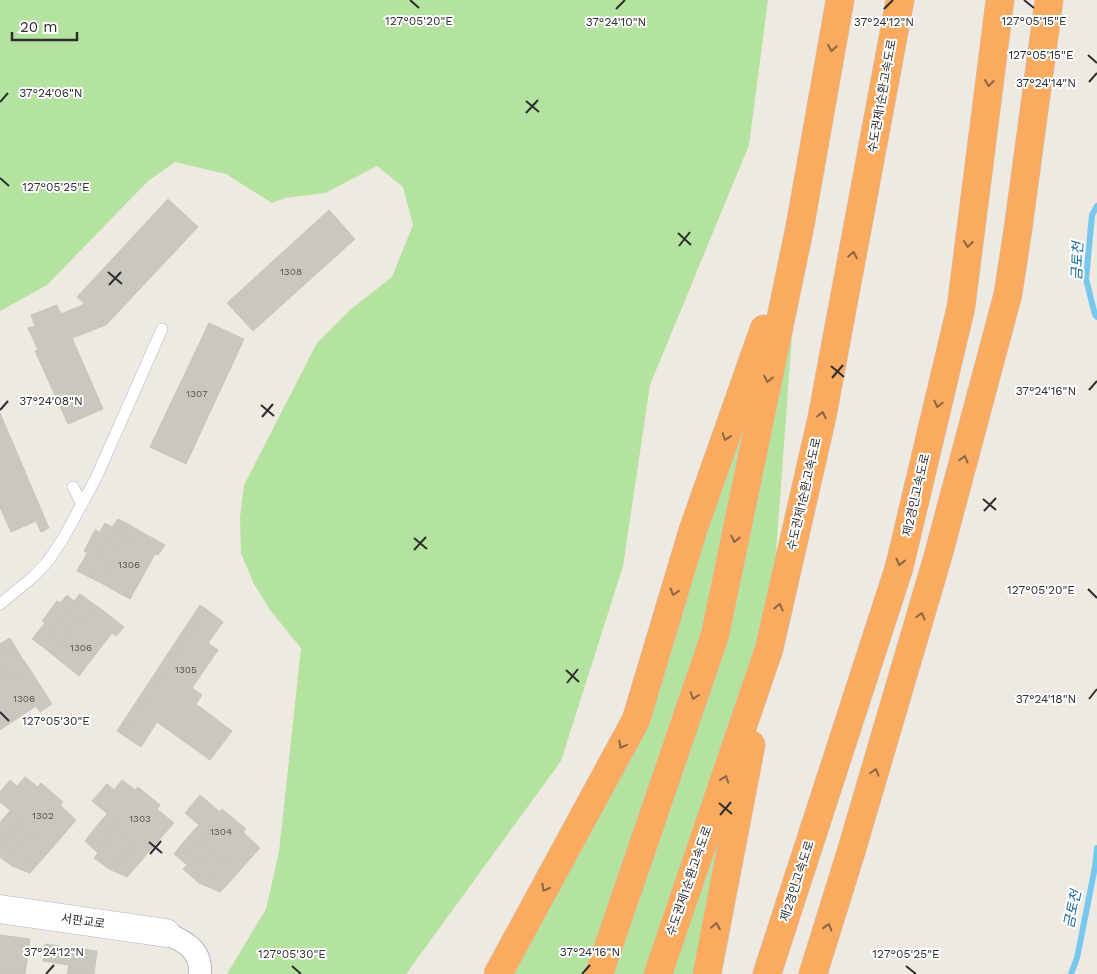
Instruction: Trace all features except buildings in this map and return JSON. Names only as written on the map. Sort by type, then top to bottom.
[{"type":"highway","points":[[599,974],[715,635],[800,226],[840,0]]},
{"type":"highway","name":"수도권제1순환고속도로","points":[[658,974],[769,649],[822,418],[900,0]]},
{"type":"highway","name":"제2경인고속도로","points":[[767,974],[899,568],[961,307],[1000,0]]},
{"type":"highway","points":[[814,974],[938,556],[1008,294],[1049,0]]},
{"type":"highway","points":[[498,974],[636,720],[693,530],[800,226]]},
{"type":"highway","points":[[707,974],[769,649]]},
{"type":"street","name":"서판교로","points":[[0,909],[166,933]]},
{"type":"street","points":[[166,933],[184,941],[194,951],[201,968],[200,974]]},
{"type":"lane","points":[[0,604],[33,577],[49,560],[64,537],[96,478],[162,329]]},
{"type":"lane","points":[[73,487],[82,504]]},
{"type":"green space","points":[[0,0],[768,0],[749,145],[650,385],[623,566],[561,761],[406,974],[227,974],[266,909],[279,852],[301,648],[270,610],[254,584],[241,553],[240,517],[244,485],[317,343],[350,310],[392,277],[413,225],[403,187],[377,166],[325,193],[285,198],[272,203],[226,174],[175,162],[148,181],[47,285],[0,311]]},
{"type":"green space","points":[[800,226],[769,649],[711,974],[498,974],[636,720]]},
{"type":"waterway","name":"금토천","points":[[1097,206],[1092,215],[1086,279],[1097,317]]},
{"type":"waterway","name":"금토천","points":[[1071,974],[1077,958],[1097,848]]}]
